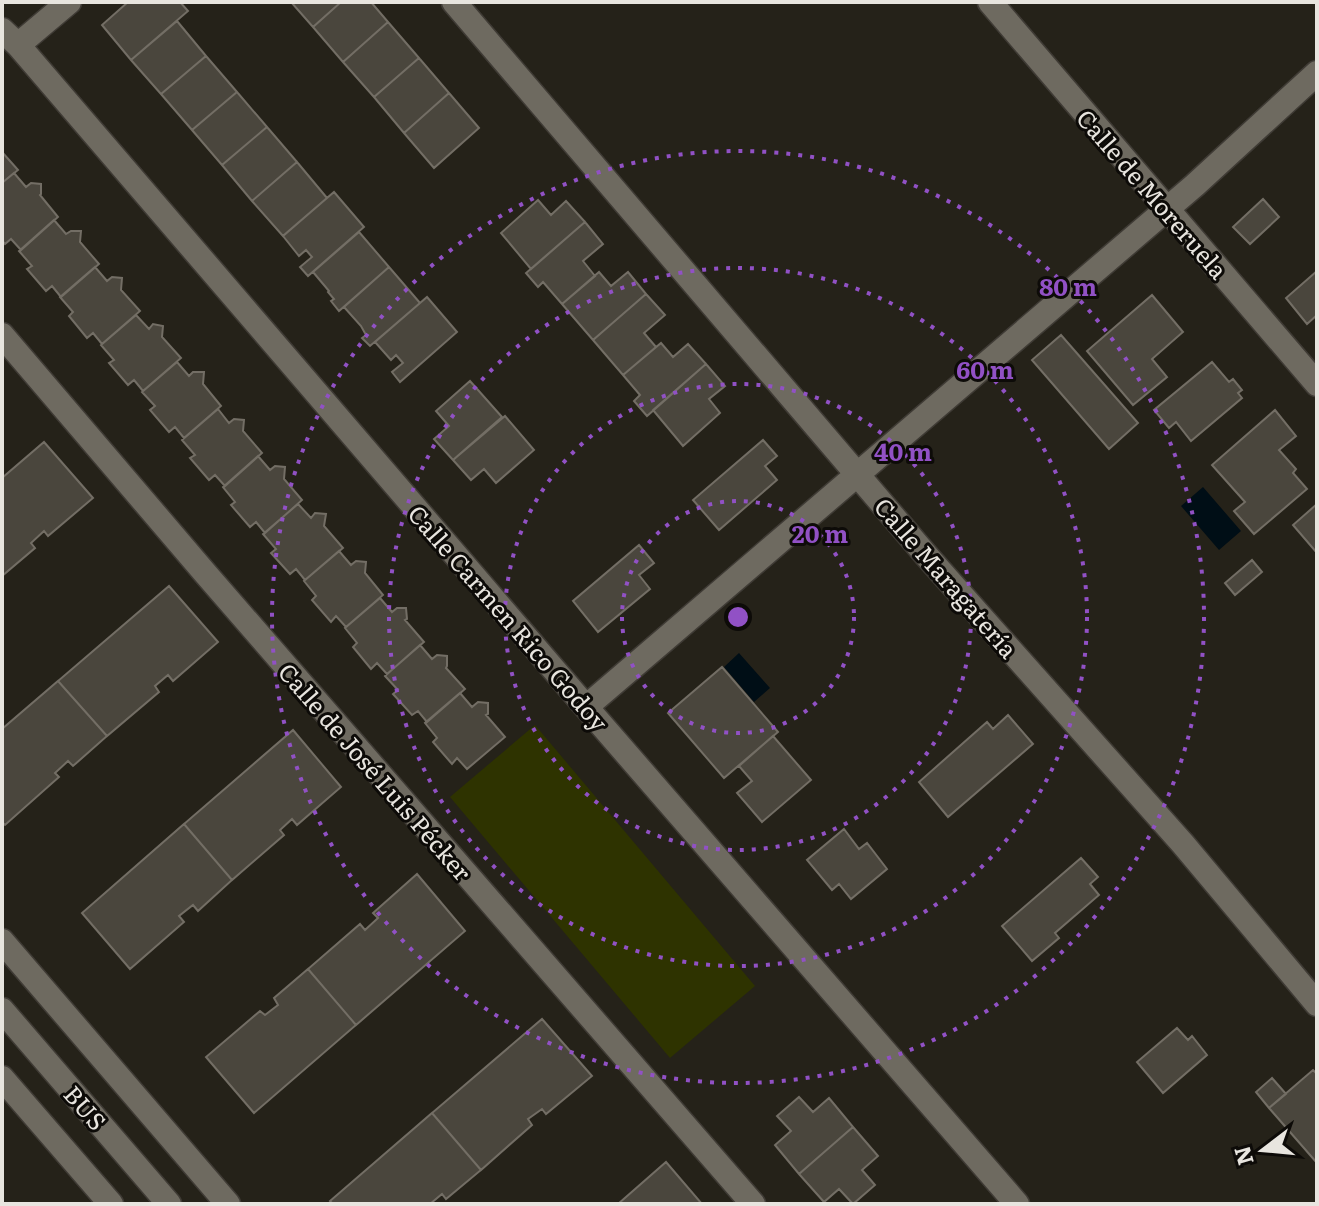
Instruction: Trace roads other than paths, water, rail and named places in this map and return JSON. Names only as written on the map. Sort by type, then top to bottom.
[{"type":"street","points":[[10,38],[69,2]]},
{"type":"street","name":"Calle Maragatería","points":[[454,2],[926,555],[1183,844],[1317,1004]]},
{"type":"street","name":"Calle de Moreruela","points":[[990,2],[1317,384]]},
{"type":"street","name":"Calle Carmen Rico Godoy","points":[[10,38],[1017,1204]]},
{"type":"street","points":[[586,707],[1167,209],[1317,73]]},
{"type":"street","name":"Calle de José Luis Pécker","points":[[2,335],[753,1204]]},
{"type":"street","points":[[2,941],[228,1204]]},
{"type":"street","name":"BUS","points":[[2,1010],[169,1204]]},
{"type":"street","points":[[2,1078],[111,1204]]}]
